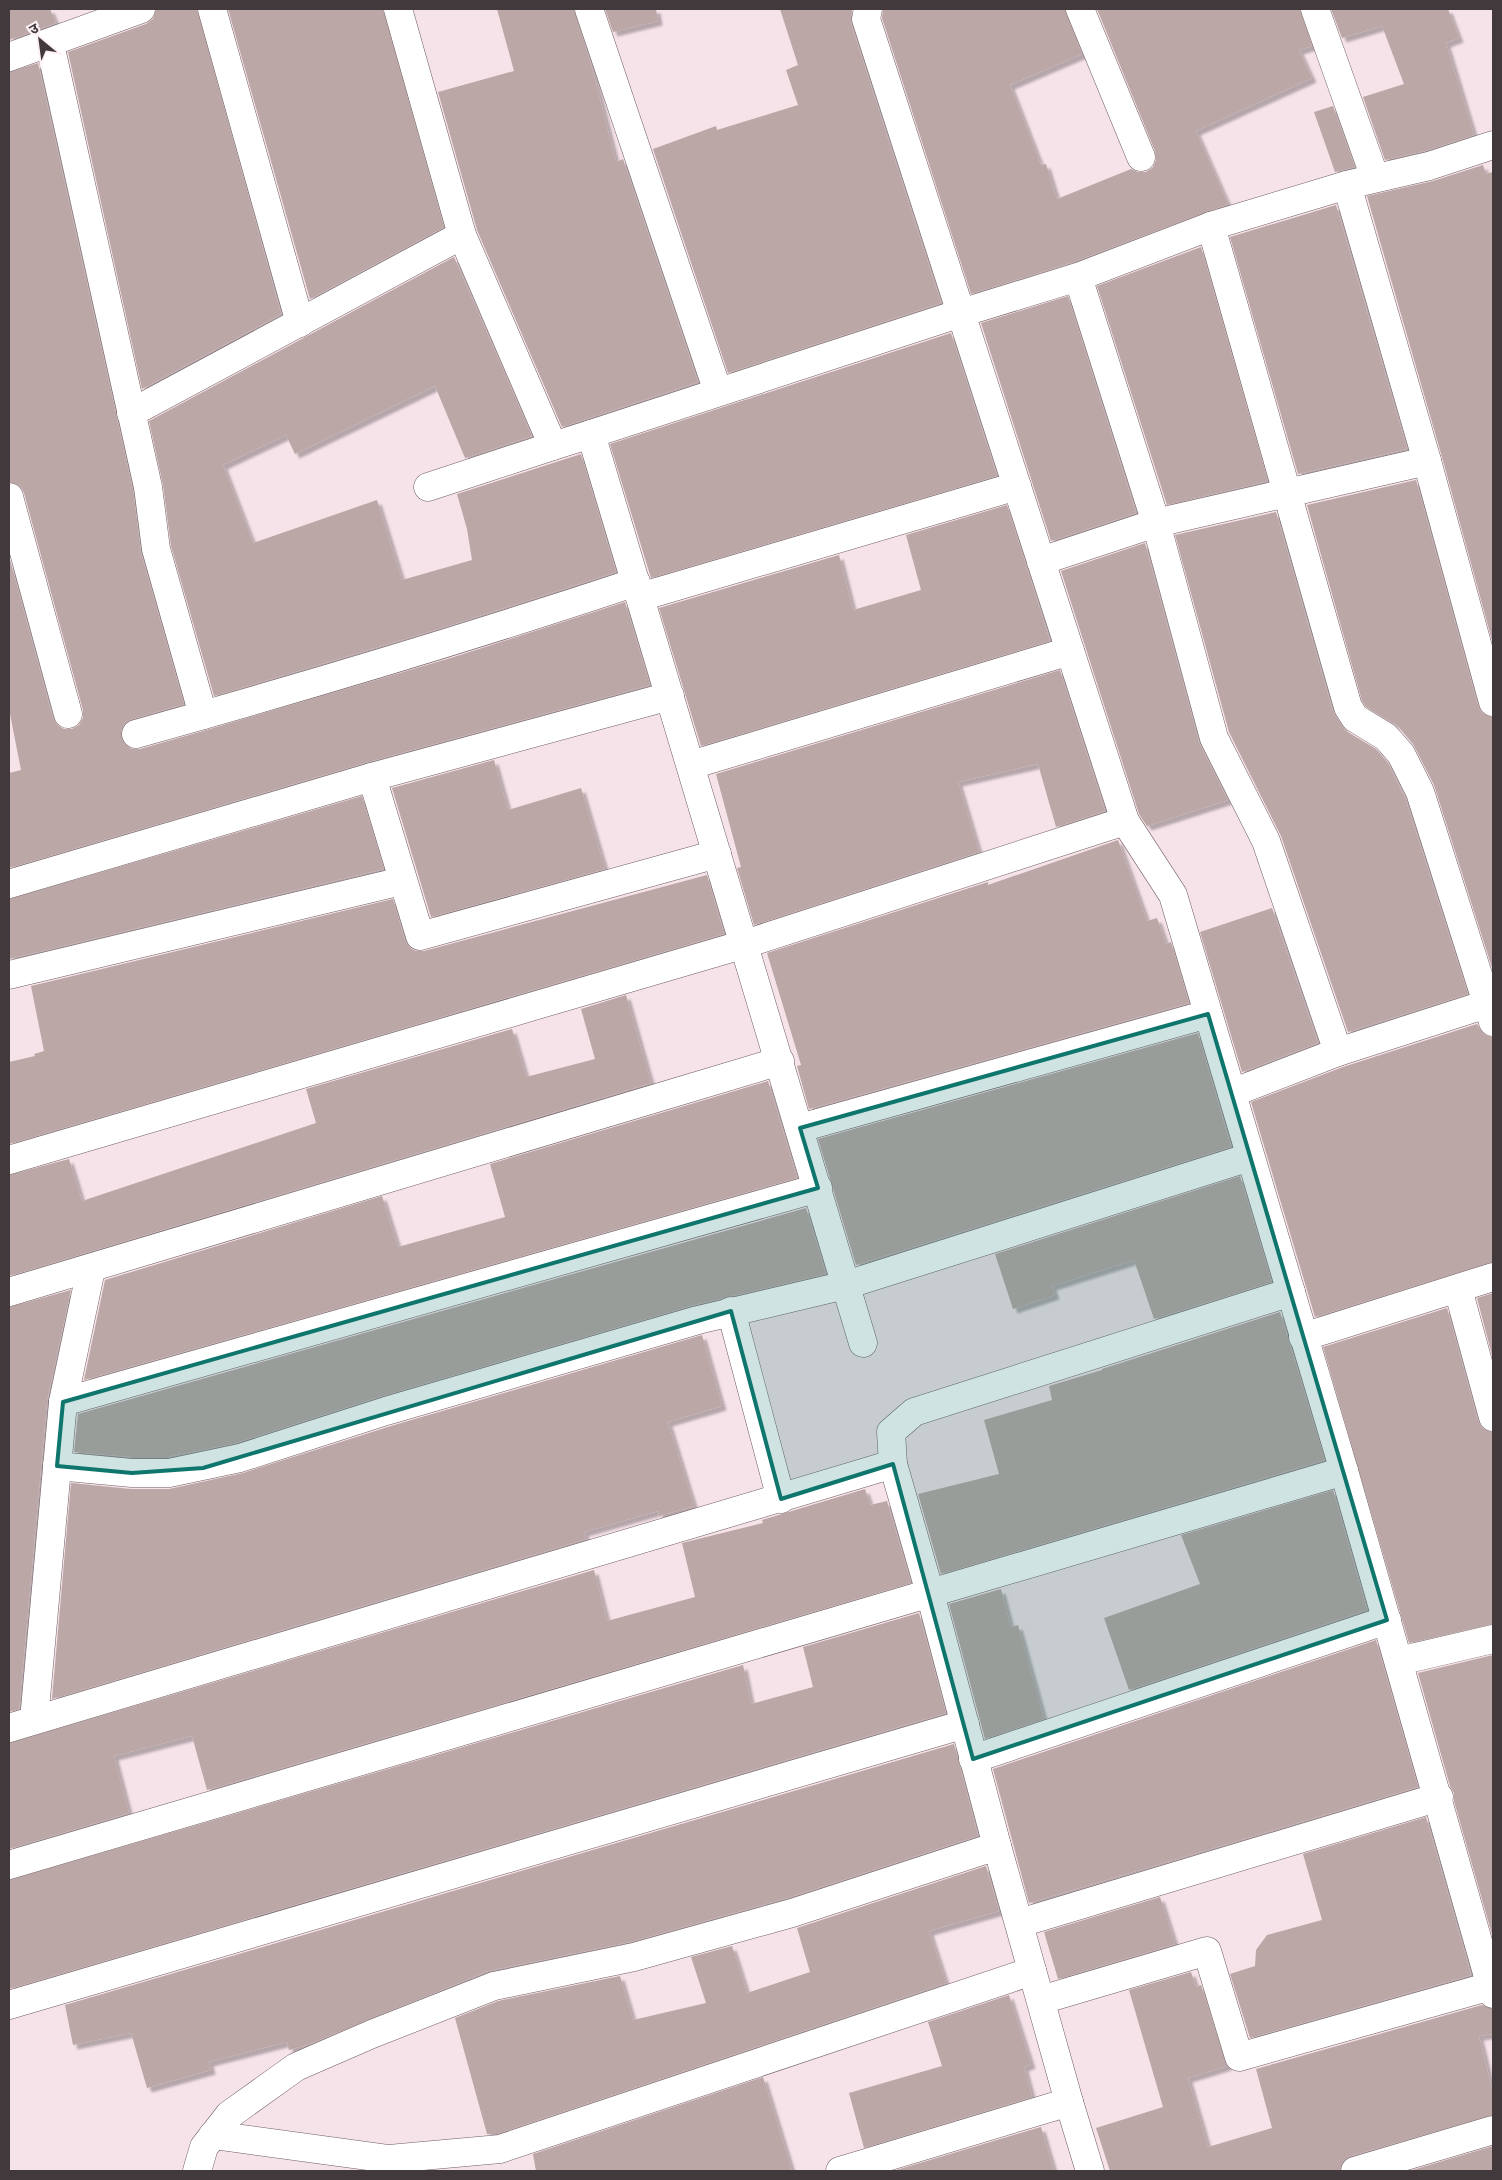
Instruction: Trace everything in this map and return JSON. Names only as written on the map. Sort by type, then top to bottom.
[{"type":"street","points":[[9,57],[50,44],[141,9]]},
{"type":"street","points":[[212,9],[300,322]]},
{"type":"street","points":[[398,9],[462,235],[553,446]]},
{"type":"street","points":[[589,9],[718,392]]},
{"type":"street","points":[[868,9],[866,19],[1125,822],[1173,895],[1439,1797],[1492,1990],[1239,2056],[1207,1951],[1041,2000]]},
{"type":"street","points":[[1080,9],[1141,157]]},
{"type":"street","points":[[1316,9],[1375,178]]},
{"type":"street","points":[[50,44],[148,487],[156,549],[203,715]]},
{"type":"street","points":[[428,487],[961,313],[1078,277],[1211,226],[1347,185],[1429,166],[1493,145]]},
{"type":"street","points":[[1347,185],[1427,461],[1493,702]]},
{"type":"street","points":[[1211,226],[1348,707],[1355,718],[1386,737],[1401,754],[1420,792],[1492,1009],[1338,1052],[1232,1094]]},
{"type":"street","points":[[131,413],[462,235]]},
{"type":"street","points":[[1078,277],[1156,523],[1214,738],[1266,841],[1338,1052]]},
{"type":"street","points":[[591,434],[863,1343]]},
{"type":"street","points":[[1041,561],[1156,523],[1427,461]]},
{"type":"street","points":[[136,734],[517,622],[1017,486]]},
{"type":"street","points":[[9,497],[68,714]]},
{"type":"street","points":[[691,765],[1070,652]]},
{"type":"street","points":[[9,884],[372,777],[670,696]]},
{"type":"street","points":[[372,777],[420,936],[717,854]]},
{"type":"street","points":[[9,1160],[745,944],[1125,822]]},
{"type":"street","points":[[9,975],[402,881]]},
{"type":"street","points":[[800,1128],[1208,1014]]},
{"type":"street","points":[[9,1292],[91,1269],[780,1061]]},
{"type":"street","points":[[57,1466],[132,1473],[169,1473],[203,1468],[395,1409],[731,1311],[846,1285],[1250,1157]]},
{"type":"street","points":[[63,1402],[818,1188]]},
{"type":"street","points":[[34,1720],[63,1402],[91,1269]]},
{"type":"street","points":[[1303,1337],[1493,1277]]},
{"type":"street","points":[[1458,1289],[1493,1416]]},
{"type":"street","points":[[1090,2171],[997,1846],[930,1593],[893,1464],[891,1432],[914,1412],[1291,1292]]},
{"type":"street","points":[[731,1311],[781,1499]]},
{"type":"street","points":[[9,1728],[893,1464]]},
{"type":"street","points":[[9,1865],[1344,1471]]},
{"type":"street","points":[[973,1759],[1386,1620]]},
{"type":"street","points":[[1399,1661],[1493,1640]]},
{"type":"street","points":[[9,2005],[965,1724]]},
{"type":"street","points":[[1020,1923],[1439,1797]]},
{"type":"street","points":[[198,2171],[204,2147],[229,2114],[296,2067],[372,2034],[494,1986],[634,1957],[792,1912],[997,1846]]},
{"type":"street","points":[[213,2135],[389,2159],[500,2149],[1032,1971]]},
{"type":"street","points":[[840,2171],[1069,2102]]},
{"type":"street","points":[[1355,2171],[1493,2130]]},
{"type":"highlighted area","points":[[1208,1014],[1387,1620],[973,1759],[893,1464],[781,1499],[731,1311],[203,1468],[132,1473],[57,1466],[63,1402],[818,1188],[800,1128]]},
{"type":"building","points":[[9,9],[50,9],[56,23],[9,40]]},
{"type":"building","points":[[156,9],[197,9],[281,314],[142,389],[68,52],[146,24],[153,19]]},
{"type":"building","points":[[228,9],[383,9],[444,227],[310,299]]},
{"type":"building","points":[[497,9],[574,9],[591,64],[616,162],[623,159],[698,382],[562,427],[477,230],[438,92],[514,71]]},
{"type":"building","points":[[605,9],[656,9],[658,21],[613,32]]},
{"type":"building","points":[[780,9],[852,9],[851,24],[941,303],[728,373],[653,149],[716,126],[717,130],[798,105],[786,70],[798,65]]},
{"type":"building","points":[[883,9],[1065,9],[1082,54],[1010,85],[1041,165],[1046,164],[1057,199],[1131,169],[1138,172],[1146,172],[1153,167],[1156,160],[1155,151],[1097,9],[1300,9],[1312,46],[1299,50],[1312,78],[1196,131],[1228,204],[1073,262],[971,294],[882,18]]},
{"type":"building","points":[[1331,9],[1448,9],[1459,38],[1446,43],[1474,135],[1425,151],[1385,160],[1363,97],[1404,84],[1382,26],[1342,38]]},
{"type":"building","points":[[38,63],[133,490],[141,553],[184,704],[132,719],[125,723],[121,731],[121,739],[125,745],[132,749],[140,749],[203,731],[454,657],[625,602],[650,685],[368,762],[9,868],[9,773],[21,770],[9,709],[9,556],[53,719],[57,725],[64,729],[72,729],[79,725],[83,718],[83,710],[24,493],[20,486],[9,482],[9,72]]},
{"type":"building","points":[[1333,106],[1355,167],[1335,172],[1314,112]]},
{"type":"building","points":[[1483,165],[1486,174],[1493,172],[1493,644],[1442,457],[1367,196],[1433,181]]},
{"type":"building","points":[[1336,205],[1407,449],[1298,474],[1230,237]]},
{"type":"building","points":[[1201,247],[1268,481],[1167,505],[1097,286]]},
{"type":"building","points":[[454,257],[532,436],[465,458],[435,386],[295,454],[286,435],[223,465],[253,543],[377,500],[402,580],[472,560],[467,529],[457,494],[581,454],[616,572],[445,627],[214,696],[171,546],[163,485],[149,421]]},
{"type":"building","points":[[1068,296],[1136,513],[1051,541],[981,323]]},
{"type":"building","points":[[951,333],[997,476],[651,578],[610,444]]},
{"type":"building","points":[[1416,480],[1478,706],[1482,713],[1493,717],[1493,971],[1434,785],[1413,744],[1398,726],[1366,707],[1362,701],[1307,505]]},
{"type":"building","points":[[1007,505],[1050,641],[701,746],[659,608],[839,555],[853,610],[921,590],[906,535]]},
{"type":"building","points":[[1276,512],[1333,712],[1346,731],[1376,749],[1388,763],[1405,798],[1468,994],[1348,1032],[1281,836],[1229,732],[1175,535]]},
{"type":"building","points":[[1145,543],[1199,742],[1228,800],[1147,826],[1139,814],[1061,571]]},
{"type":"building","points":[[1060,670],[1105,811],[1056,827],[1038,764],[958,782],[979,852],[754,925],[737,868],[741,867],[716,774]]},
{"type":"building","points":[[494,760],[508,810],[581,788],[605,869],[431,917],[392,788]]},
{"type":"building","points":[[362,796],[384,869],[9,959],[9,899]]},
{"type":"building","points":[[1118,840],[1147,921],[1157,918],[1166,944],[1171,942],[1189,1003],[809,1109],[797,1066],[801,1065],[767,953],[988,882],[988,885]]},
{"type":"building","points":[[707,875],[724,934],[9,1144],[9,1062],[35,1056],[34,1054],[44,1051],[31,986],[393,899],[405,941],[410,948],[416,951],[424,951]]},
{"type":"building","points":[[1272,908],[1318,1043],[1242,1072],[1200,932]]},
{"type":"building","points":[[626,995],[651,1083],[9,1276],[9,1175],[69,1159],[82,1201],[316,1123],[306,1089],[512,1029],[526,1077],[595,1059],[581,1009]]},
{"type":"building","points":[[1477,1024],[1483,1034],[1493,1037],[1493,1262],[1315,1317],[1251,1102],[1343,1067]]},
{"type":"building","points":[[1198,1033],[1231,1147],[856,1265],[818,1139]]},
{"type":"building","points":[[768,1081],[797,1178],[84,1380],[105,1280],[382,1196],[398,1247],[505,1217],[490,1164]]},
{"type":"building","points":[[1240,1176],[1272,1282],[1154,1319],[1134,1260],[1052,1286],[1055,1295],[1013,1309],[995,1254]]},
{"type":"building","points":[[806,1208],[826,1274],[694,1305],[382,1396],[236,1443],[167,1457],[133,1457],[74,1452],[78,1414]]},
{"type":"building","points":[[71,1290],[47,1401],[19,1709],[9,1712],[9,1307]]},
{"type":"building","points":[[1493,1293],[1493,1359],[1477,1298]]},
{"type":"building","points":[[1447,1308],[1478,1421],[1482,1428],[1493,1432],[1493,1624],[1409,1643],[1323,1347]]},
{"type":"building","points":[[1280,1312],[1325,1460],[941,1574],[918,1494],[999,1474],[984,1420],[1052,1400],[1049,1386]]},
{"type":"building","points":[[702,1335],[722,1406],[668,1422],[694,1506],[659,1516],[658,1511],[584,1532],[586,1539],[52,1699],[71,1483],[131,1489],[169,1489],[243,1473],[391,1426]]},
{"type":"building","points":[[865,1489],[870,1505],[887,1501],[911,1583],[207,1790],[192,1736],[114,1756],[129,1813],[9,1849],[9,1743],[594,1570],[607,1621],[695,1597],[682,1543],[763,1523],[762,1520]]},
{"type":"building","points":[[1333,1490],[1367,1610],[1129,1690],[1104,1618],[1200,1584],[1181,1535]]},
{"type":"building","points":[[1001,1589],[1011,1627],[1018,1625],[1044,1719],[985,1739],[949,1604]]},
{"type":"building","points":[[919,1613],[946,1713],[9,1989],[9,1880],[743,1665],[751,1704],[813,1687],[803,1647]]},
{"type":"building","points":[[1376,1640],[1418,1787],[1029,1903],[993,1769]]},
{"type":"building","points":[[1493,1655],[1493,1938],[1454,1801],[1454,1793],[1450,1786],[1418,1673]]},
{"type":"building","points":[[954,1744],[978,1836],[787,1898],[630,1942],[488,1971],[307,2045],[289,2050],[287,2042],[209,2062],[211,2070],[147,2088],[131,2033],[73,2045],[65,2005]]},
{"type":"building","points":[[1426,1817],[1471,1975],[1250,2038],[1230,1974],[1255,1966],[1256,1950],[1267,1935],[1322,1920],[1303,1854]]},
{"type":"building","points":[[986,1866],[999,1911],[929,1931],[946,1983],[497,2134],[487,2134],[455,2018],[498,2001],[620,1976],[633,2020],[706,2003],[691,1957],[732,1946],[747,1993],[810,1972],[797,1928]]},
{"type":"building","points":[[1160,1897],[1175,1944],[1058,1979],[1044,1932]]},
{"type":"building","points":[[1191,1972],[1196,1987],[1201,1985],[1227,2066],[1188,2078],[1208,2147],[1272,2128],[1256,2069],[1482,2005],[1493,2009],[1493,2034],[1479,2036],[1493,2093],[1493,2115],[1351,2156],[1343,2161],[1340,2171],[1110,2171],[1096,2128],[1163,2107],[1129,1990]]},
{"type":"building","points":[[1009,1995],[1031,2064],[1024,2067],[1032,2097],[864,2148],[849,2093],[942,2066],[928,2022]]},
{"type":"building","points":[[763,2077],[792,2171],[536,2171],[533,2154]]},
{"type":"building","points":[[1041,2127],[1054,2171],[893,2171]]},
{"type":"building","points":[[1493,2146],[1493,2171],[1409,2171]]}]
